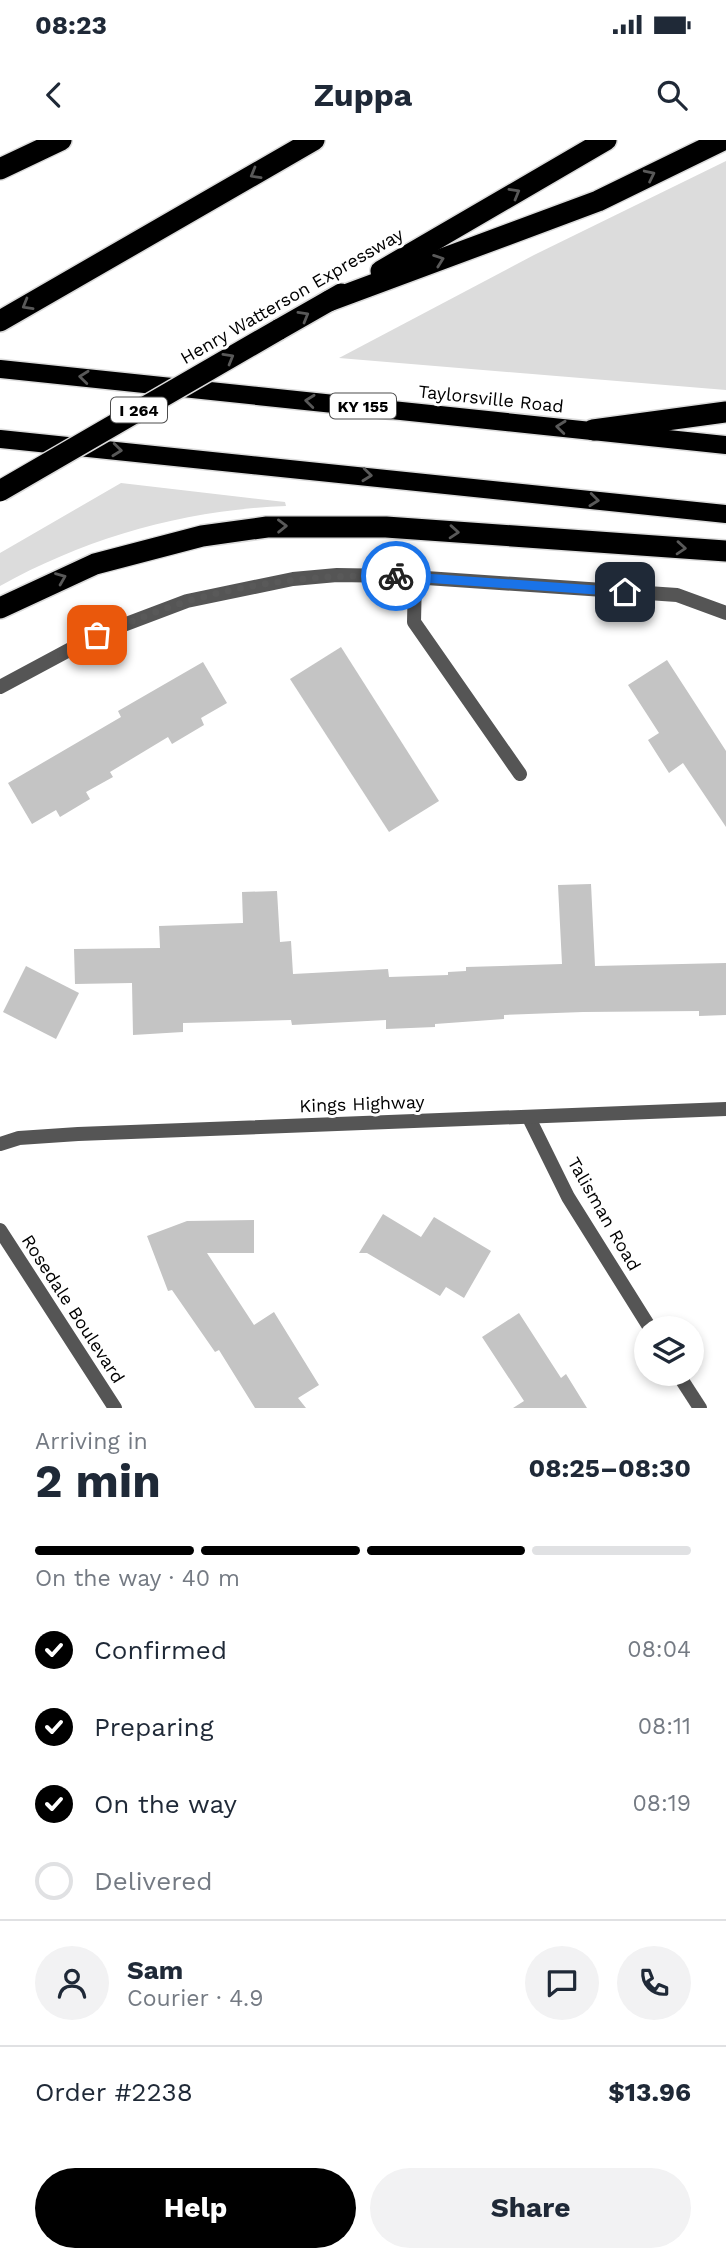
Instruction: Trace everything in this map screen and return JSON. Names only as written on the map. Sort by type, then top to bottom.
[{"type":"highway","points":[[0,169],[61,140]]},
{"type":"highway","points":[[0,321],[314,140]]},
{"type":"highway","name":"Henry Watterson Expressway","points":[[0,491],[607,140]]},
{"type":"highway","points":[[329,301],[598,201],[723,140]]},
{"type":"highway","points":[[593,430],[726,412]]},
{"type":"highway","points":[[0,608],[47,584],[108,560],[202,536],[267,527],[386,527],[726,551]]},
{"type":"main road","name":"Taylorsville Road","points":[[0,369],[726,445]]},
{"type":"main road","points":[[0,439],[726,514]]},
{"type":"street","points":[[0,687],[97,635],[187,601],[241,588],[337,575],[677,596],[726,612]]},
{"type":"street","points":[[415,578],[414,622],[520,774]]},
{"type":"street","name":"Kings Highway","points":[[0,1144],[19,1138],[78,1134],[726,1109]]},
{"type":"street","name":"Talisman Road","points":[[529,1118],[568,1198],[642,1316]]},
{"type":"street","name":"Rosedale Boulevard","points":[[0,1230],[114,1408]]},
{"type":"street","points":[[686,1386],[700,1408]]},
{"type":"shaded area","points":[[726,161],[726,390],[339,358],[534,255]]},
{"type":"shaded area","points":[[121,483],[285,502],[286,506],[211,513],[138,529],[68,553],[0,586],[0,553]]},
{"type":"building","points":[[341,647],[439,801],[389,832],[290,679]]},
{"type":"building","points":[[667,660],[726,751],[726,827],[683,763],[669,773],[648,740],[659,733],[628,685]]},
{"type":"building","points":[[203,662],[227,703],[201,718],[204,725],[172,744],[168,737],[110,772],[113,777],[86,792],[90,799],[60,817],[56,810],[32,824],[8,783],[121,717],[118,711]]},
{"type":"building","points":[[591,884],[595,966],[726,963],[726,1015],[699,1016],[699,1011],[504,1015],[504,1019],[435,1024],[435,1027],[386,1029],[386,1020],[292,1025],[291,1020],[183,1023],[183,1032],[133,1035],[132,983],[75,984],[74,949],[160,948],[159,926],[243,923],[242,892],[277,891],[280,942],[291,941],[293,974],[388,969],[389,977],[448,975],[448,972],[466,971],[466,967],[562,964],[558,885]]},
{"type":"building","points":[[26,966],[79,993],[56,1039],[3,1012]]},
{"type":"building","points":[[383,1214],[421,1237],[434,1217],[491,1251],[464,1298],[446,1287],[440,1296],[367,1253],[359,1253]]},
{"type":"building","points":[[254,1220],[254,1253],[207,1253],[254,1325],[274,1312],[319,1385],[298,1398],[306,1408],[255,1408],[219,1350],[215,1352],[172,1290],[168,1291],[147,1236],[187,1221]]},
{"type":"building","points":[[519,1313],[561,1378],[566,1374],[587,1408],[513,1408],[524,1401],[482,1337]]},
{"type":"way so far","points":[[97,635],[187,601],[241,588],[337,575],[396,576]]},
{"type":"route","points":[[396,576],[625,592]]}]
